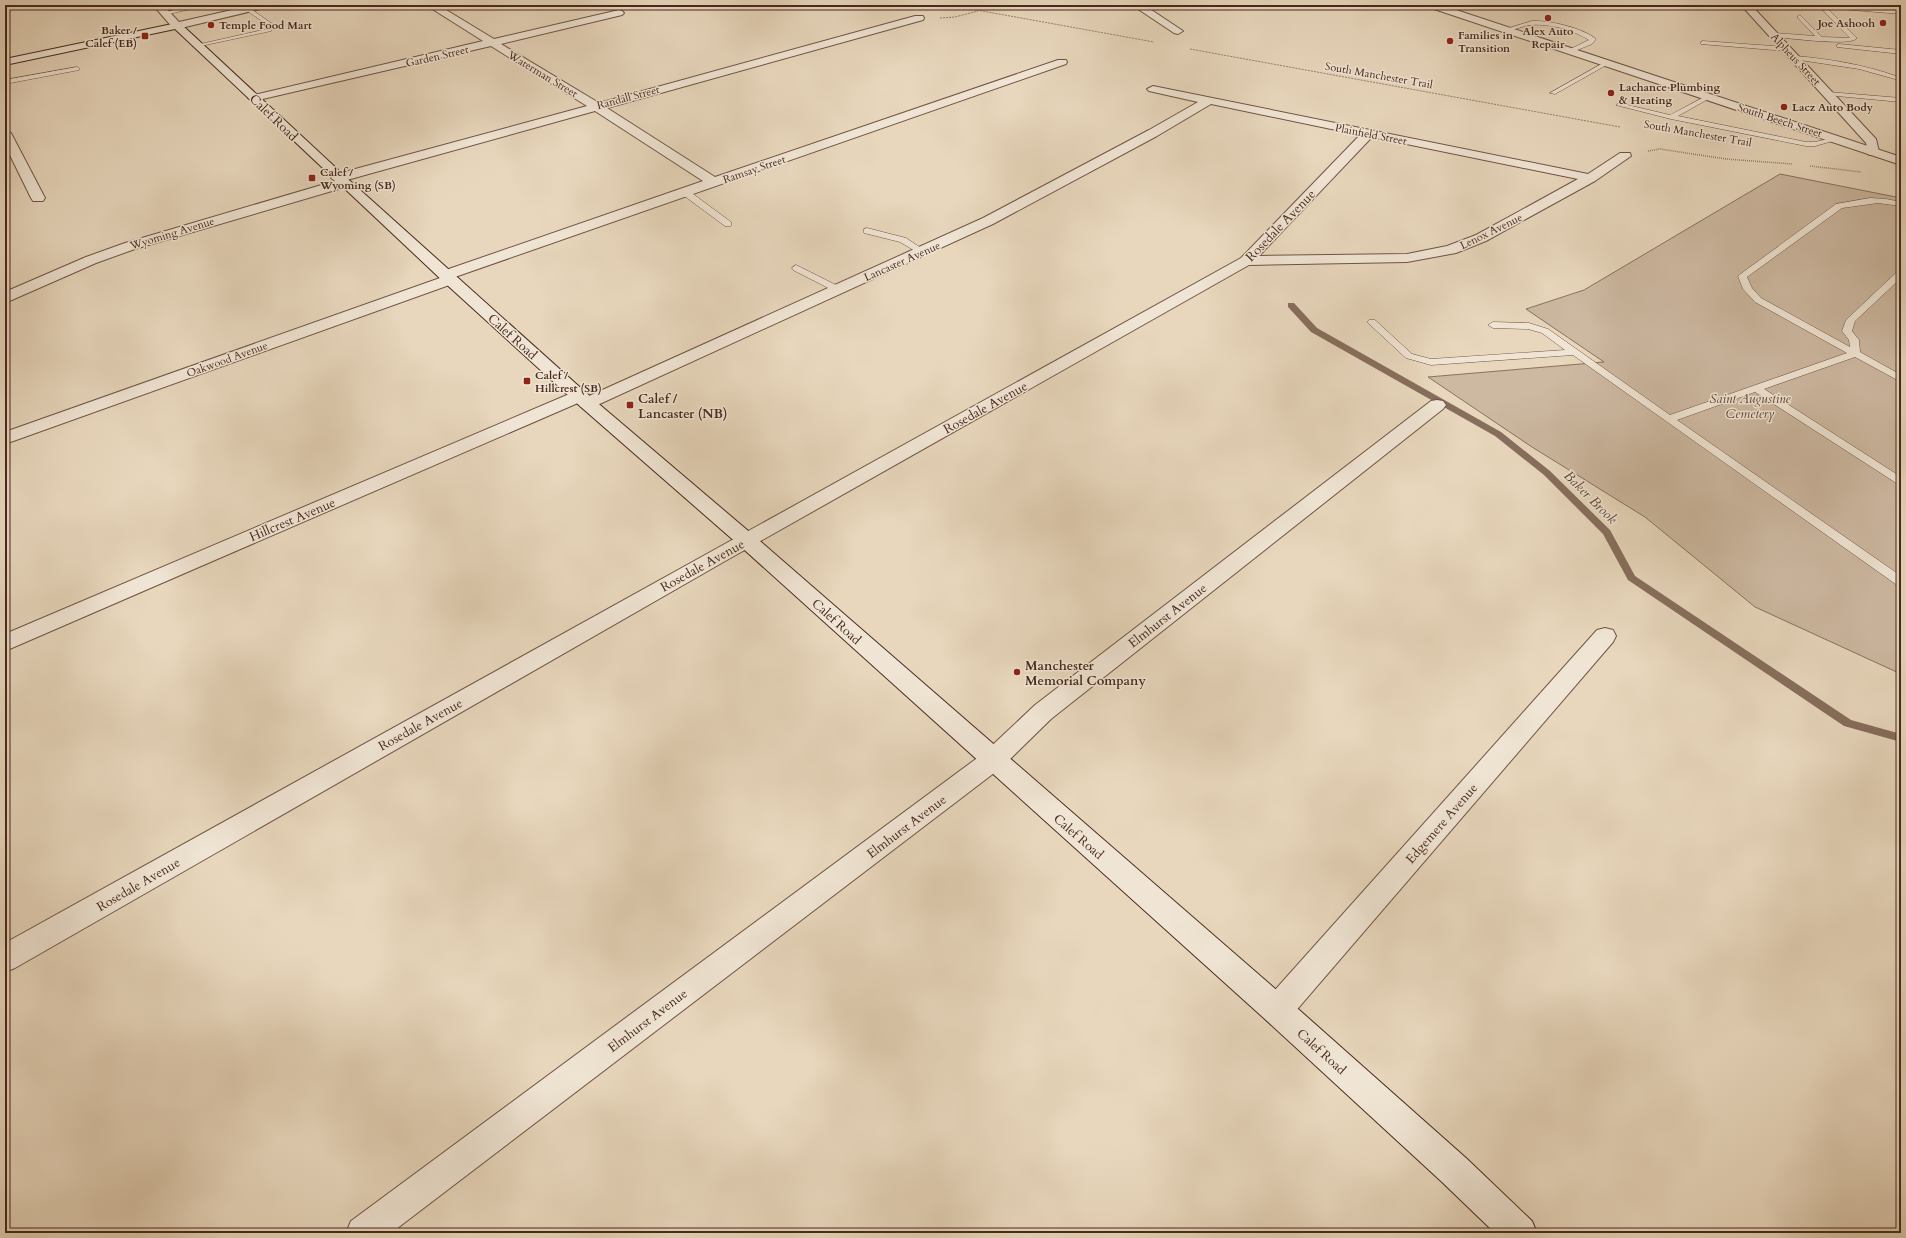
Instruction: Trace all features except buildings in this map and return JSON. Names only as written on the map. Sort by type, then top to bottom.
[{"type":"street","points":[[6,60],[167,14],[248,9],[266,5]]},
{"type":"street","name":"Waterman Street","points":[[431,5],[596,106],[715,183]]},
{"type":"street","points":[[1137,5],[1178,31]]},
{"type":"street","name":"South Beech Street","points":[[1431,5],[1901,161]]},
{"type":"street","name":"Alpheus Street","points":[[1746,5],[1786,46],[1795,58],[1872,142],[1873,152]]},
{"type":"street","name":"Garden Street","points":[[254,98],[619,13]]},
{"type":"street","name":"Calef Road","points":[[167,14],[198,46],[341,181],[447,278],[584,400],[746,540],[1277,1010],[1428,1146],[1520,1233]]},
{"type":"street","name":"Randall Street","points":[[341,181],[596,106],[919,18]]},
{"type":"street","name":"Ramsay Street","points":[[447,278],[1062,62]]},
{"type":"street","name":"Plainfield Street","points":[[1153,89],[1590,178]]},
{"type":"street","name":"Lancaster Avenue","points":[[584,400],[839,290],[923,252],[1008,211],[1154,133],[1208,101]]},
{"type":"street","points":[[5,133],[38,198]]},
{"type":"street","name":"Rosedale Avenue","points":[[5,958],[746,540],[1246,261],[1369,133]]},
{"type":"street","name":"Lenox Avenue","points":[[1246,261],[1301,258],[1381,259],[1431,255],[1451,250],[1481,238],[1590,178],[1625,156]]},
{"type":"street","name":"Wyoming Avenue","points":[[5,298],[91,260],[130,246],[341,181]]},
{"type":"street","name":"Oakwood Avenue","points":[[5,438],[447,278]]},
{"type":"street","name":"Hillcrest Avenue","points":[[5,643],[584,400]]},
{"type":"street","name":"Elmhurst Avenue","points":[[363,1233],[993,760],[1043,712],[1437,405]]},
{"type":"street","name":"Edgemere Avenue","points":[[1277,1010],[1605,636]]},
{"type":"lane","points":[[167,14],[204,5]]},
{"type":"lane","points":[[1774,35],[1841,40],[1851,40],[1854,38],[1822,5],[1812,5]]},
{"type":"lane","points":[[1870,5],[1876,11]]},
{"type":"lane","points":[[1842,8],[1901,12]]},
{"type":"lane","points":[[198,46],[269,30],[272,26],[248,9]]},
{"type":"lane","points":[[1800,17],[1821,39]]},
{"type":"lane","points":[[1506,30],[1534,23],[1570,30],[1593,39],[1590,43],[1570,51]]},
{"type":"lane","points":[[1703,43],[1786,46]]},
{"type":"lane","points":[[1814,45],[1901,52]]},
{"type":"lane","points":[[1795,58],[1822,60],[1852,65],[1897,78],[1901,82]]},
{"type":"lane","points":[[1553,93],[1607,63]]},
{"type":"lane","points":[[5,82],[77,69]]},
{"type":"lane","points":[[1828,94],[1901,100]]},
{"type":"lane","points":[[1671,117],[1708,97]]},
{"type":"lane","points":[[1619,105],[1806,144],[1816,144],[1836,139]]},
{"type":"lane","points":[[686,193],[728,224]]},
{"type":"lane","points":[[1901,204],[1872,201],[1852,202],[1839,206],[1742,276],[1748,289],[1758,300],[1901,379]]},
{"type":"lane","points":[[867,231],[904,240],[923,252]]},
{"type":"lane","points":[[796,268],[839,290]]},
{"type":"lane","points":[[1855,354],[1854,340],[1847,331],[1851,320],[1901,273]]},
{"type":"lane","points":[[1372,322],[1409,356],[1431,362],[1574,352]]},
{"type":"lane","points":[[1493,325],[1534,328],[1545,331],[1901,582]]},
{"type":"lane","points":[[1669,419],[1855,354]]},
{"type":"lane","points":[[1757,389],[1901,482]]},
{"type":"path","points":[[949,5],[1161,43]]},
{"type":"path","points":[[919,18],[955,17],[980,11]]},
{"type":"path","name":"South Manchester Trail","points":[[1184,48],[1625,128]]},
{"type":"path","points":[[1625,156],[1660,148],[1726,159],[1793,164]]},
{"type":"path","points":[[1808,166],[1866,173]]},
{"type":"green space","name":"Saint Augustine Cemetery","points":[[1780,174],[1901,198],[1901,674],[1755,607],[1645,517],[1532,447],[1428,377],[1604,362],[1526,309],[1584,290]]},
{"type":"waterway","name":"Baker Brook","points":[[1291,305],[1314,330],[1498,434],[1547,473],[1607,532],[1631,578],[1848,723],[1901,738]]},
{"type":"place","name":"Alex Auto Repair","points":[[1548,18]]},
{"type":"place","name":"Joe Ashooh","points":[[1883,23]]},
{"type":"place","name":"Temple Food Mart","points":[[211,25]]},
{"type":"place","name":"Baker / Calef (EB)","points":[[145,36]]},
{"type":"place","name":"Families in Transition","points":[[1450,41]]},
{"type":"place","name":"Lachance Plumbing & Heating","points":[[1611,93]]},
{"type":"place","name":"Lacz Auto Body","points":[[1784,107]]},
{"type":"place","name":"Calef / Wyoming (SB)","points":[[312,178]]},
{"type":"place","name":"Calef / Hillcrest (SB)","points":[[527,381]]},
{"type":"place","name":"Calef / Lancaster (NB)","points":[[630,405]]},
{"type":"place","name":"Manchester Memorial Company","points":[[1017,672]]}]
